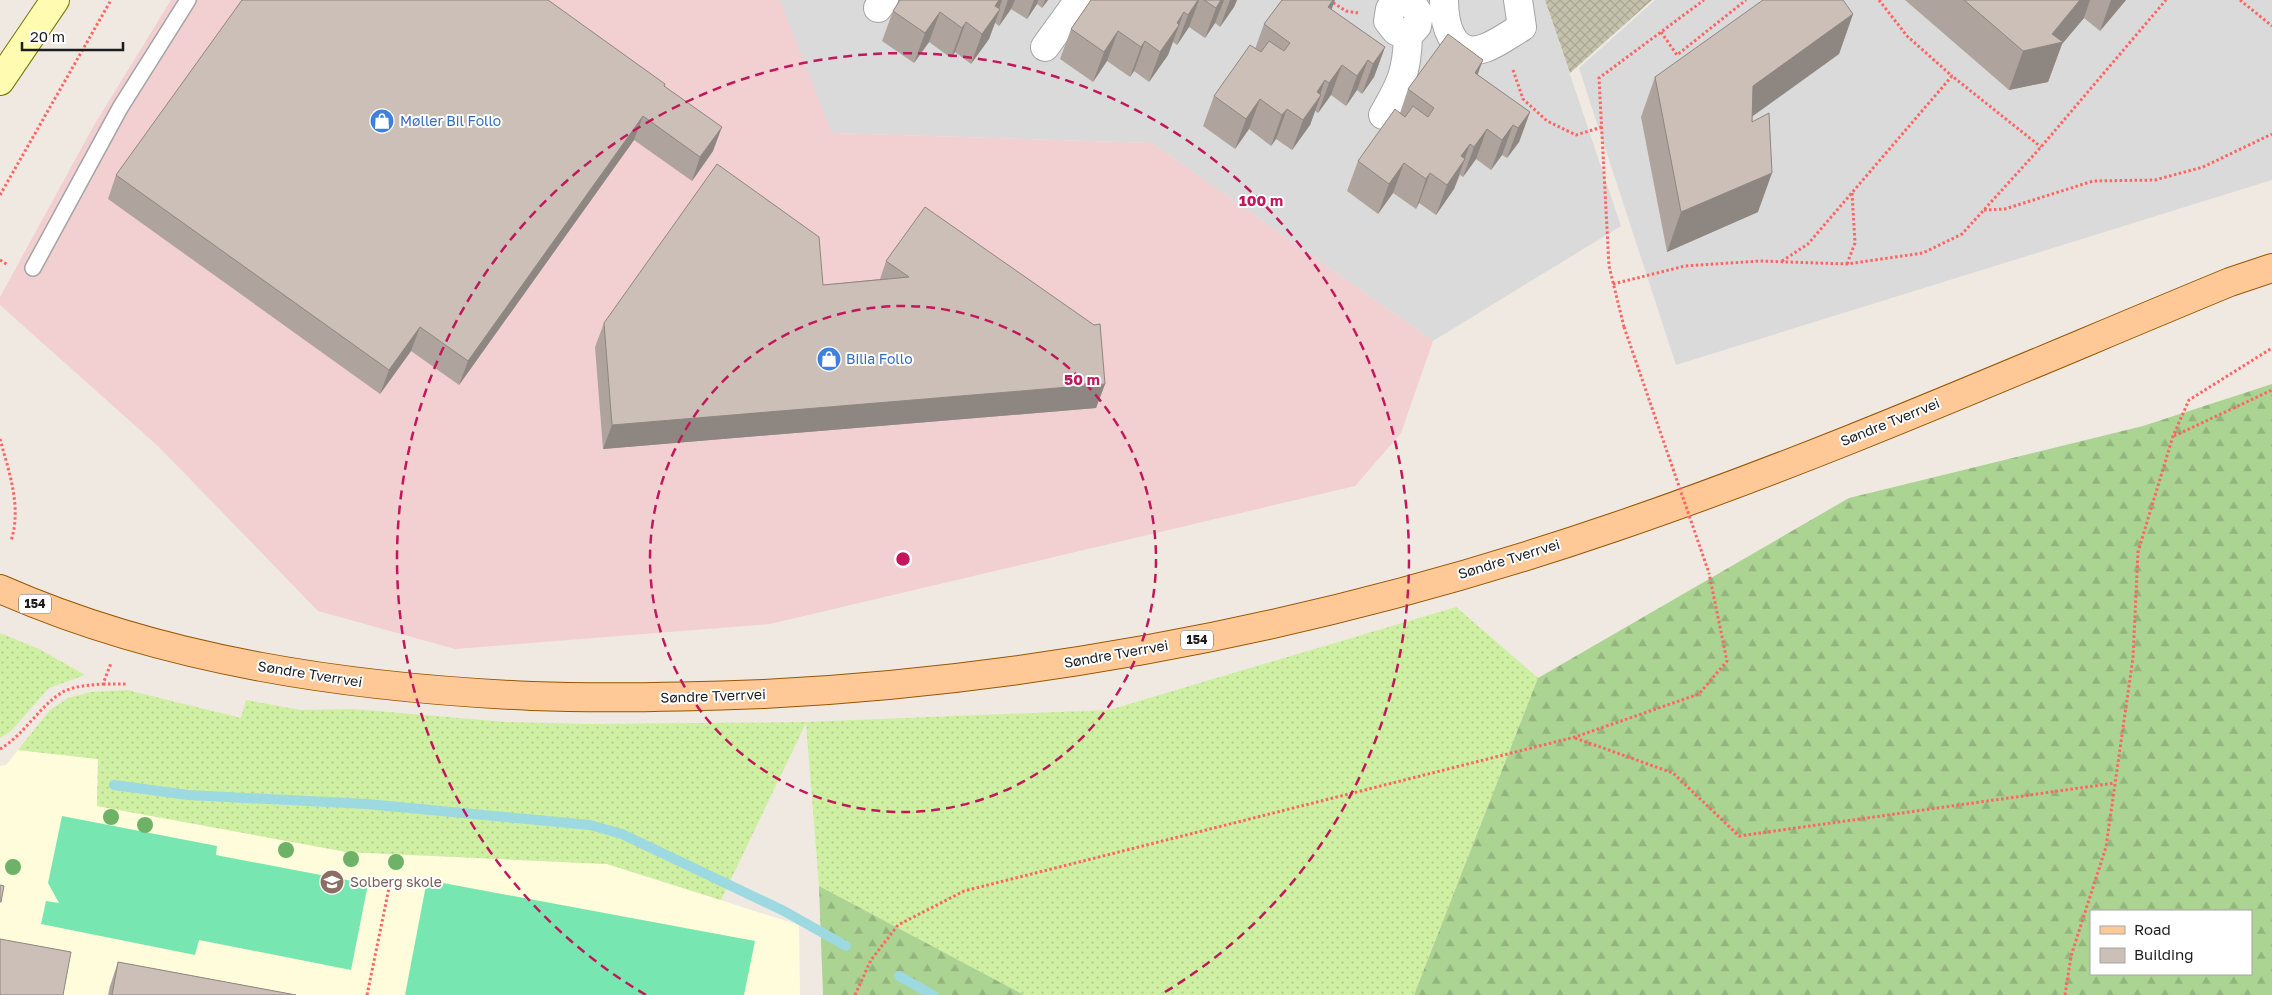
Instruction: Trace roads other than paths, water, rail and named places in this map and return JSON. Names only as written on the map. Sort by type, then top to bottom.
[{"type":"main road","points":[[0,81],[55,0]]},
{"type":"main road","name":"Søndre Tverrvei","points":[[0,589],[39,606],[188,651],[246,664],[362,683],[481,694],[599,699],[817,691],[938,681],[1093,659],[1214,637],[1356,605],[1614,527],[1777,468],[2230,282],[2272,268]]},
{"type":"street","points":[[1045,47],[1079,0]]},
{"type":"street","points":[[1444,0],[1448,33],[1460,46],[1473,50],[1480,49],[1522,27],[1518,0]]},
{"type":"street","points":[[1383,115],[1398,89],[1408,63],[1408,36],[1417,26],[1418,4]]},
{"type":"lane","points":[[33,268],[120,108],[188,0]]},
{"type":"waterway","points":[[114,785],[188,795],[367,804],[590,825],[622,834],[784,911],[846,946]]},
{"type":"waterway","points":[[899,976],[933,995]]},
{"type":"place","name":"Møller Bil Follo","points":[[382,121]]},
{"type":"place","name":"Bilia Follo","points":[[829,359]]},
{"type":"place","name":"Solberg skole","points":[[332,882]]}]
